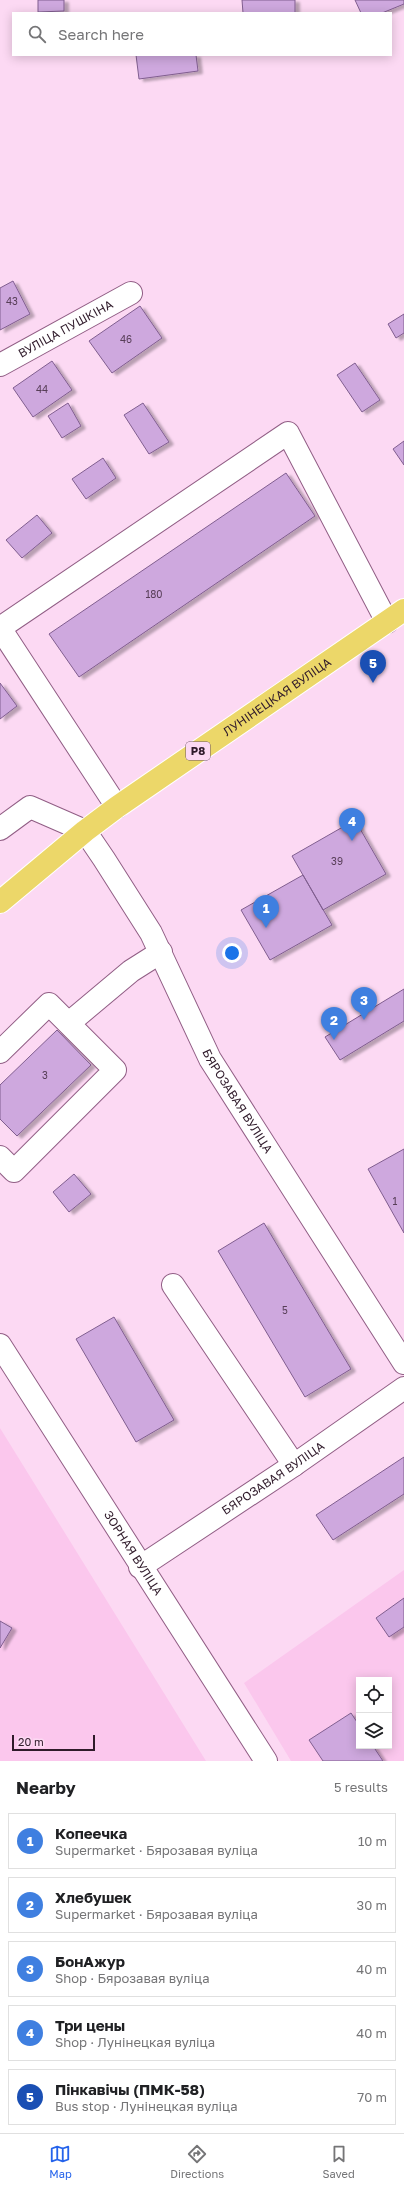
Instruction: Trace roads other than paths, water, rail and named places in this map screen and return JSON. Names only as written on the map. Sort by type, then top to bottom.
[{"type":"main road","name":"ЛУНІНЕЦКАЯ ВУЛІЦА","points":[[0,902],[85,831],[117,807],[396,616]]},
{"type":"street","name":"ВУЛІЦА ПУШКІНА","points":[[0,365],[131,293]]},
{"type":"street","points":[[117,807],[0,628],[288,433],[396,616]]},
{"type":"street","points":[[0,829],[30,807],[85,831]]},
{"type":"street","name":"БЯРОЗАВАЯ ВУЛІЦА","points":[[85,831],[151,932],[210,1059],[404,1363]]},
{"type":"street","points":[[69,1023],[131,971],[161,952]]},
{"type":"street","points":[[0,1052],[49,1004],[115,1070],[14,1171],[0,1157]]},
{"type":"street","points":[[173,1285],[294,1465]]},
{"type":"street","name":"ЗОРНАЯ ВУЛІЦА","points":[[0,1345],[140,1567],[266,1761]]},
{"type":"street","name":"БЯРОЗАВАЯ ВУЛІЦА","points":[[140,1567],[294,1465],[404,1388]]},
{"type":"place","name":"Пінкавічы (ПМК-58)","points":[[373,683]]},
{"type":"place","name":"Три цены","points":[[352,841]]},
{"type":"place","name":"Копеечка","points":[[266,928]]},
{"type":"place","name":"БонАжур","points":[[364,1020]]},
{"type":"place","name":"Хлебушек","points":[[334,1040]]}]
